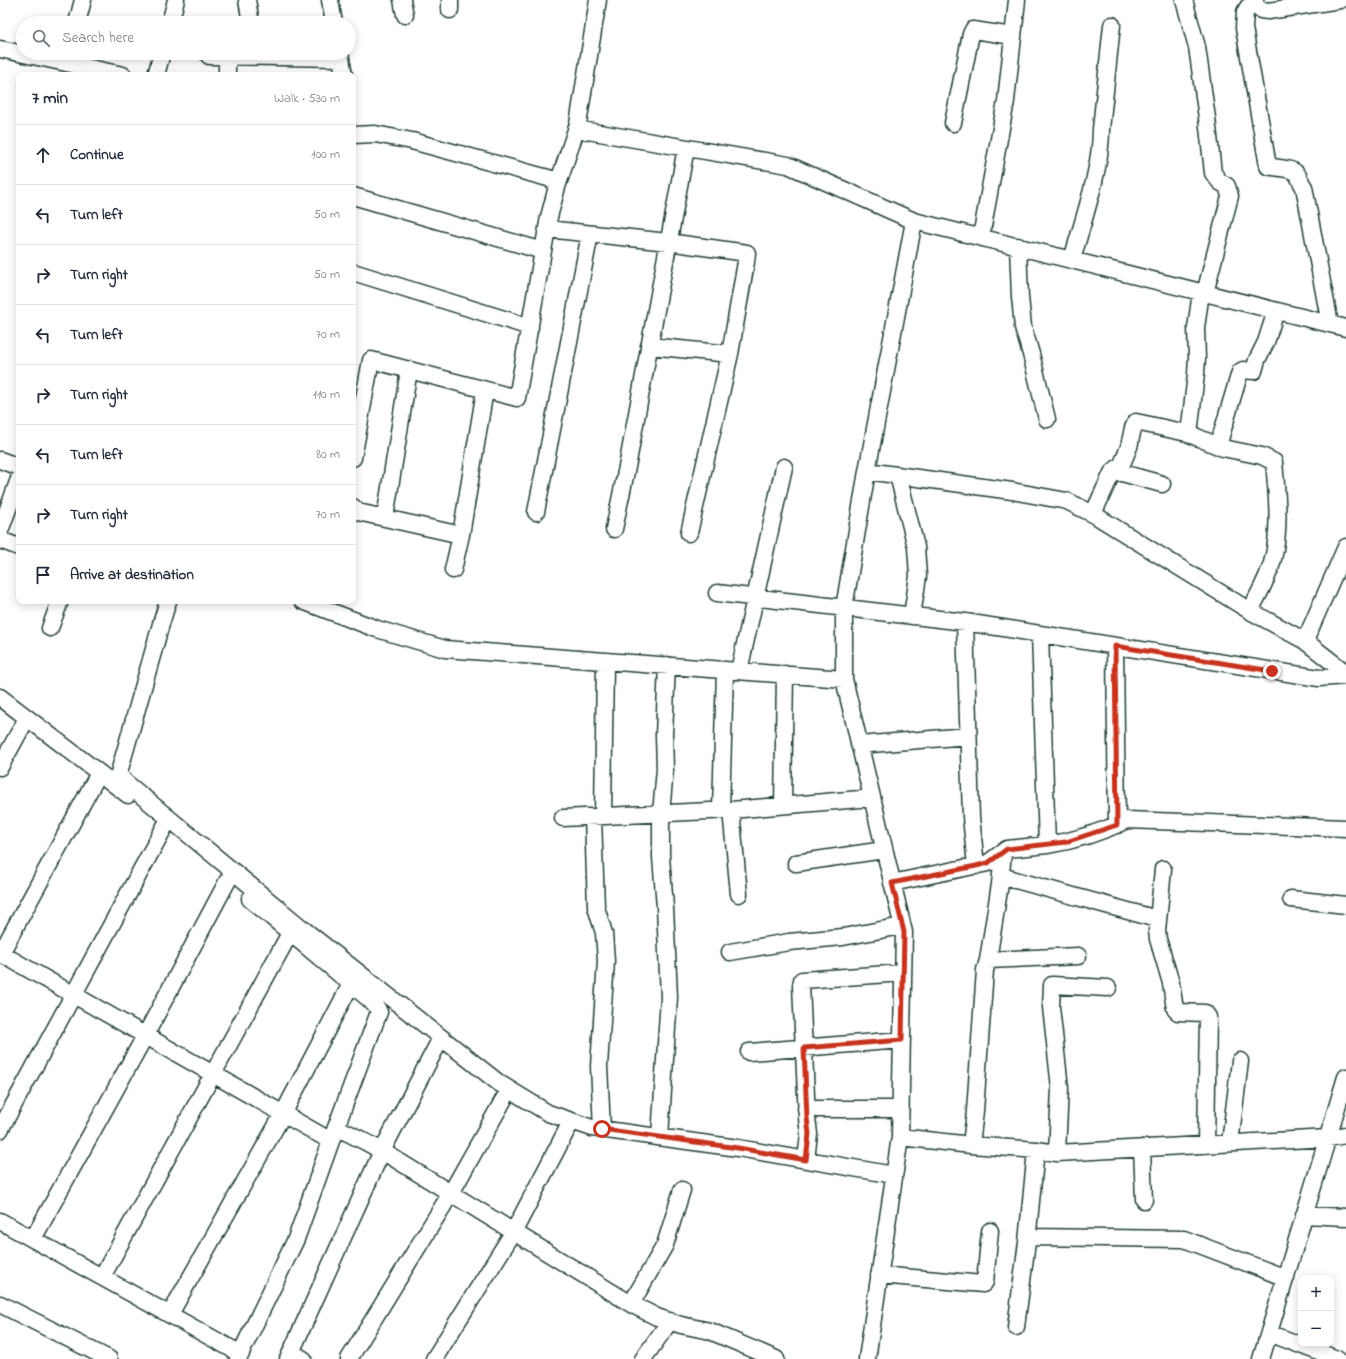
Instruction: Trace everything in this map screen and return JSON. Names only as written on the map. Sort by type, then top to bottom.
[{"type":"street","points":[[79,16],[83,0]]},
{"type":"street","points":[[172,16],[176,0]]},
{"type":"street","points":[[247,0],[250,16]]},
{"type":"street","points":[[330,0],[333,16]]},
{"type":"street","points":[[356,419],[371,360],[517,398],[547,229],[559,181],[576,129],[598,0]]},
{"type":"street","points":[[981,237],[1006,101],[1017,0]]},
{"type":"street","points":[[1184,0],[1197,47],[1213,173],[1220,182],[1227,186],[1230,196],[1203,292],[1196,328],[1196,374],[1189,434]]},
{"type":"street","points":[[1330,324],[1304,187],[1296,172],[1268,166],[1244,28],[1245,12],[1248,7],[1256,3],[1261,10],[1268,11],[1301,3],[1340,0]]},
{"type":"street","points":[[1072,260],[1092,186],[1101,141],[1112,25]]},
{"type":"street","points":[[953,123],[973,30],[1013,36]]},
{"type":"street","points":[[0,49],[16,53]]},
{"type":"street","points":[[50,60],[108,72]]},
{"type":"street","points":[[157,72],[160,60]]},
{"type":"street","points":[[226,72],[227,60]]},
{"type":"street","points":[[341,60],[343,72]]},
{"type":"street","points":[[576,129],[788,165],[914,220],[1346,328]]},
{"type":"street","points":[[356,130],[412,141],[559,181]]},
{"type":"street","points":[[614,529],[628,462],[686,148]]},
{"type":"street","points":[[356,197],[543,251]]},
{"type":"street","points":[[867,1359],[900,1137],[904,932],[844,679],[844,608],[867,471],[914,220]]},
{"type":"street","points":[[547,229],[668,242],[747,253],[730,354],[689,534]]},
{"type":"street","points":[[536,512],[590,234]]},
{"type":"street","points":[[1018,246],[1023,327],[1047,419]]},
{"type":"street","points":[[356,273],[530,327]]},
{"type":"street","points":[[1218,446],[1240,372],[1243,370],[1254,371],[1257,360],[1266,342],[1276,311]]},
{"type":"street","points":[[649,346],[730,354]]},
{"type":"street","points":[[385,518],[409,370]]},
{"type":"street","points":[[453,570],[461,535],[485,390]]},
{"type":"street","points":[[1094,514],[1114,471],[1122,464],[1136,422],[1189,434],[1218,446],[1262,456],[1274,462],[1277,503],[1275,546],[1272,563],[1263,587],[1250,611]]},
{"type":"street","points":[[0,460],[16,467]]},
{"type":"street","points":[[739,894],[726,810],[732,670],[755,598],[784,467]]},
{"type":"street","points":[[867,471],[1012,491],[1067,501],[1094,514],[1250,611],[1305,641],[1346,675]]},
{"type":"street","points":[[1114,471],[1162,484]]},
{"type":"street","points":[[898,475],[916,547],[918,576],[912,616]]},
{"type":"street","points":[[0,531],[16,487]]},
{"type":"street","points":[[356,510],[358,512],[461,535]]},
{"type":"street","points":[[0,540],[16,546]]},
{"type":"street","points":[[1305,641],[1346,547]]},
{"type":"street","points":[[717,593],[966,622],[1319,678],[1346,675]]},
{"type":"street","points":[[50,628],[59,604]]},
{"type":"street","points":[[167,604],[119,775],[125,782],[297,924],[499,1084],[548,1113],[592,1128],[738,1148],[894,1176]]},
{"type":"street","points":[[311,604],[377,629],[445,649],[465,652],[666,665],[844,679]]},
{"type":"street","points":[[966,622],[971,817],[976,866]]},
{"type":"street","points":[[1040,634],[1046,845]]},
{"type":"street","points":[[1115,646],[1117,825]]},
{"type":"street","points":[[602,1129],[599,1066],[606,961],[604,933],[596,907],[598,816],[605,661]]},
{"type":"street","points":[[660,1137],[669,997],[666,921],[661,857],[661,813],[665,769],[664,735],[666,665]]},
{"type":"street","points":[[783,805],[785,674]]},
{"type":"street","points":[[0,697],[166,826],[375,1004],[379,1012],[333,1134],[296,1239],[239,1356],[170,1314],[0,1221]]},
{"type":"street","points":[[0,767],[27,718]]},
{"type":"street","points":[[859,745],[968,736]]},
{"type":"street","points":[[99,773],[0,954],[283,1114],[333,1134],[364,1141],[514,1231],[631,1304],[670,1322],[710,1331],[776,1359]]},
{"type":"street","points":[[563,818],[726,810],[872,798]]},
{"type":"street","points":[[892,883],[988,863],[1007,849],[1066,842],[1117,825],[1127,820],[1346,828]]},
{"type":"street","points":[[0,1130],[166,826]]},
{"type":"street","points":[[796,863],[884,850]]},
{"type":"street","points":[[971,1145],[975,1111],[985,970],[988,960],[1001,876],[1003,852]]},
{"type":"street","points":[[1163,869],[1157,919],[1158,939],[1171,983],[1174,1009],[1178,1012],[1205,1012],[1208,1017],[1206,1145]]},
{"type":"street","points":[[1001,876],[1157,919]]},
{"type":"street","points":[[33,1239],[145,1036],[228,880]]},
{"type":"street","points":[[1291,899],[1346,905]]},
{"type":"street","points":[[730,952],[789,942],[843,937],[902,926]]},
{"type":"street","points":[[102,1277],[290,933]]},
{"type":"street","points":[[988,960],[1078,956]]},
{"type":"street","points":[[806,1160],[809,1134],[806,1109],[802,980],[903,972]]},
{"type":"street","points":[[170,1314],[283,1114],[351,984]]},
{"type":"street","points":[[1057,1152],[1060,1088],[1051,1007],[1052,985],[1108,988]]},
{"type":"street","points":[[294,1357],[382,1151],[441,1038]]},
{"type":"street","points":[[749,1052],[902,1040]]},
{"type":"street","points":[[1230,1143],[1240,1061]]},
{"type":"street","points":[[1261,1359],[1346,1077]]},
{"type":"street","points":[[349,1359],[451,1193],[509,1090]]},
{"type":"street","points":[[806,1109],[901,1109]]},
{"type":"street","points":[[434,1359],[514,1231],[571,1122]]},
{"type":"street","points":[[900,1137],[971,1145],[1057,1152],[1328,1138],[1346,1135]]},
{"type":"street","points":[[1142,1148],[1144,1200]]},
{"type":"street","points":[[1016,1327],[1028,1237],[1036,1150]]},
{"type":"street","points":[[631,1304],[666,1245],[682,1190]]},
{"type":"street","points":[[1304,1215],[1346,1216]]},
{"type":"street","points":[[879,1275],[982,1284],[985,1282],[990,1231]]},
{"type":"street","points":[[1028,1237],[1184,1239],[1286,1278]]},
{"type":"street","points":[[0,1304],[109,1359]]},
{"type":"street","points":[[642,1359],[670,1322]]},
{"type":"street","points":[[1269,1332],[1337,1359]]},
{"type":"route","points":[[602,1129],[738,1148],[806,1160],[809,1134],[804,1048],[902,1040],[904,932],[892,883],[988,863],[1007,849],[1066,842],[1117,825],[1115,646],[1272,671]]}]
